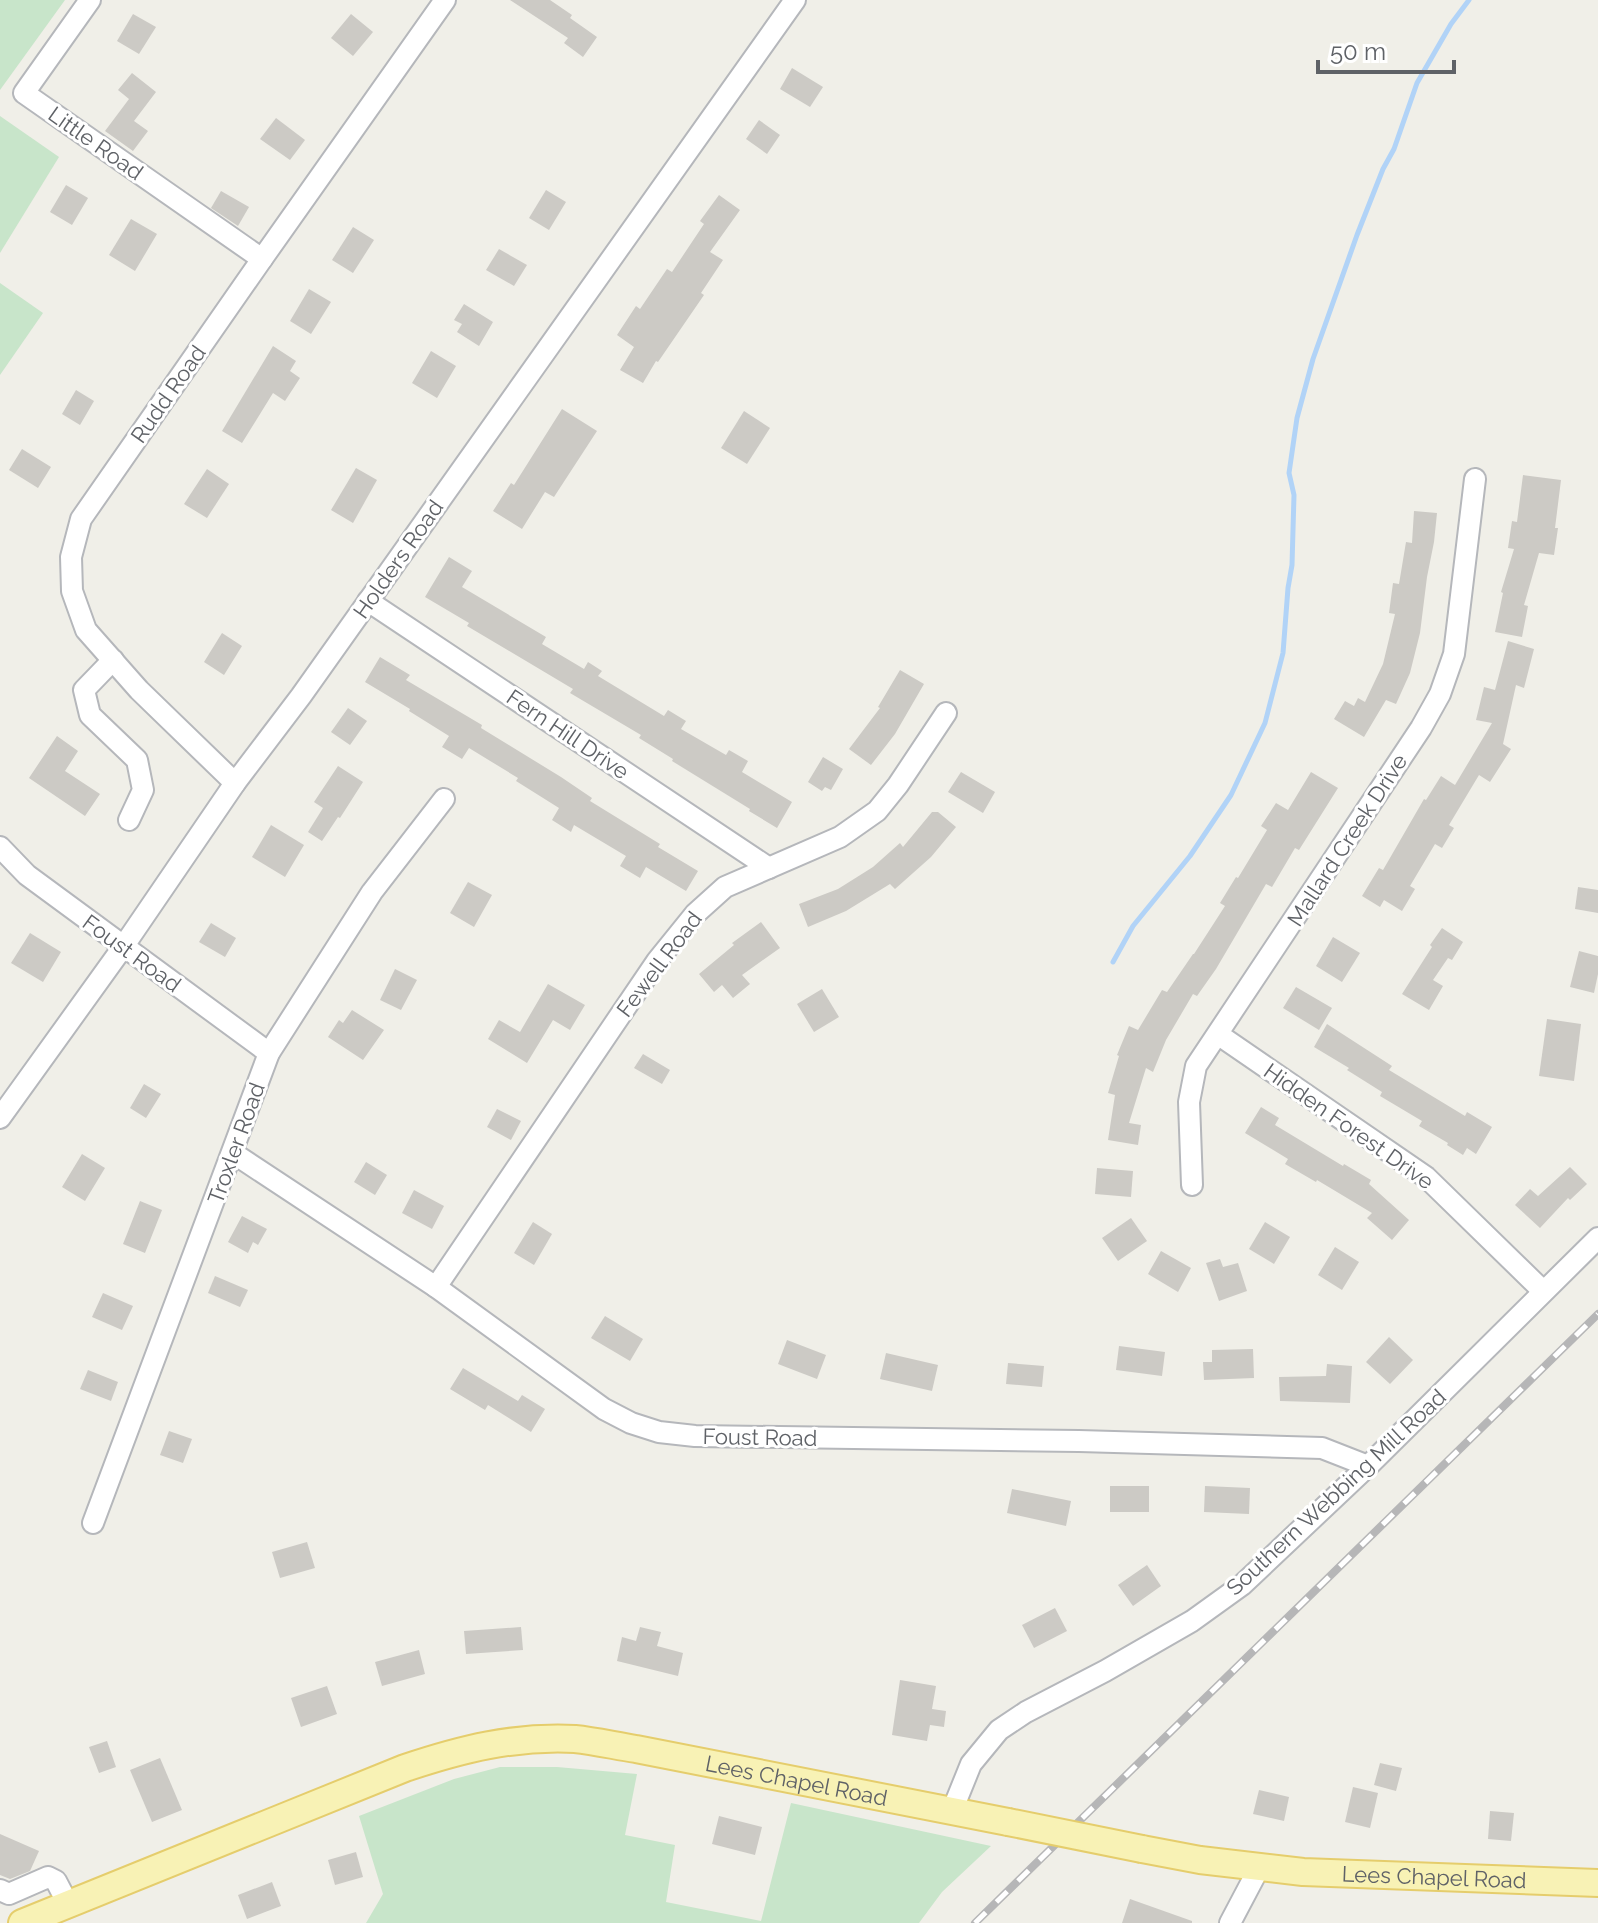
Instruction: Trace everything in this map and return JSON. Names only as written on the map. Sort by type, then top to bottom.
[{"type":"main road","name":"Lees Chapel Road","points":[[22,1923],[405,1768],[455,1751],[513,1740],[576,1739],[636,1749],[1142,1849],[1259,1868],[1598,1883]]},
{"type":"street","name":"Little Road","points":[[90,0],[24,93],[262,259]]},
{"type":"street","name":"Rudd Road","points":[[235,783],[139,690],[86,630],[72,591],[71,557],[81,519],[445,0]]},
{"type":"street","name":"Holders Road","points":[[0,1118],[123,947],[235,783],[301,696],[795,0]]},
{"type":"street","name":"Mallard Creek Drive","points":[[1192,1185],[1189,1102],[1196,1066],[1421,728],[1440,694],[1454,654],[1475,479]]},
{"type":"street","name":"Fern Hill Drive","points":[[368,601],[769,868]]},
{"type":"street","points":[[113,660],[84,690],[90,715],[137,760],[143,790],[129,820]]},
{"type":"street","name":"Fewell Road","points":[[436,1287],[667,949],[695,914],[725,887],[840,837],[877,811],[946,713]]},
{"type":"street","name":"Troxler Road","points":[[93,1523],[269,1053],[372,892],[444,799]]},
{"type":"street","name":"Foust Road","points":[[0,847],[27,875],[269,1053]]},
{"type":"street","name":"Hidden Forest Drive","points":[[1219,1035],[1426,1177],[1543,1291]]},
{"type":"street","name":"Foust Road","points":[[233,1153],[436,1287],[604,1409],[631,1423],[659,1432],[695,1436],[1322,1448],[1368,1466]]},
{"type":"street","name":"Southern Webbing Mill Road","points":[[952,1811],[971,1764],[999,1730],[1192,1621],[1242,1585],[1368,1466],[1598,1238]]},
{"type":"street","points":[[1230,1923],[1259,1868]]},
{"type":"street","points":[[22,1923],[5,1892],[48,1877],[56,1881],[68,1904]]},
{"type":"green space","points":[[0,0],[65,0],[0,90]]},
{"type":"green space","points":[[0,116],[59,157],[0,253]]},
{"type":"green space","points":[[0,283],[43,313],[0,375]]},
{"type":"green space","points":[[500,1767],[557,1767],[637,1774],[625,1835],[675,1845],[666,1902],[761,1921],[791,1803],[991,1846],[942,1892],[919,1923],[366,1923],[383,1894],[359,1816],[454,1779]]},
{"type":"building","points":[[510,0],[550,0],[597,37],[583,57],[564,43],[568,38]]},
{"type":"building","points":[[133,14],[156,27],[139,54],[117,41]]},
{"type":"building","points":[[351,14],[373,32],[353,56],[331,38]]},
{"type":"building","points":[[792,68],[823,87],[810,107],[780,89]]},
{"type":"building","points":[[132,73],[156,92],[134,121],[148,131],[133,151],[105,131],[129,99],[118,90]]},
{"type":"building","points":[[276,118],[305,140],[290,160],[260,139]]},
{"type":"building","points":[[759,120],[780,135],[767,154],[746,139]]},
{"type":"building","points":[[66,185],[88,198],[72,225],[50,212]]},
{"type":"building","points":[[546,190],[566,202],[549,230],[529,218]]},
{"type":"building","points":[[221,191],[249,207],[238,226],[211,208]]},
{"type":"building","points":[[719,195],[740,210],[710,252],[723,260],[701,293],[704,295],[643,383],[620,370],[634,347],[617,335],[636,306],[640,309],[667,269],[672,272],[704,224],[700,221]]},
{"type":"building","points":[[131,219],[157,234],[135,271],[109,255]]},
{"type":"building","points":[[353,227],[374,240],[353,273],[332,260]]},
{"type":"building","points":[[499,249],[527,265],[514,286],[486,270]]},
{"type":"building","points":[[309,289],[331,302],[311,334],[290,321]]},
{"type":"building","points":[[464,304],[493,322],[479,346],[457,332],[462,324],[454,320]]},
{"type":"building","points":[[273,346],[296,361],[290,371],[300,378],[285,401],[273,393],[242,443],[222,431]]},
{"type":"building","points":[[431,351],[456,366],[437,398],[412,383]]},
{"type":"building","points":[[76,390],[94,401],[80,425],[62,414]]},
{"type":"building","points":[[562,409],[597,431],[554,497],[545,492],[522,529],[493,511],[511,483],[514,485]]},
{"type":"building","points":[[744,411],[770,428],[747,464],[721,448]]},
{"type":"building","points":[[22,449],[51,467],[38,488],[9,470]]},
{"type":"building","points":[[356,468],[377,480],[353,523],[331,510]]},
{"type":"building","points":[[207,469],[229,484],[207,518],[184,504]]},
{"type":"building","points":[[1523,475],[1561,480],[1554,555],[1539,553],[1524,605],[1528,606],[1522,637],[1495,632],[1501,592],[1514,549],[1508,548],[1512,521],[1517,522]]},
{"type":"building","points":[[1414,511],[1437,513],[1420,633],[1410,673],[1396,704],[1386,700],[1364,737],[1334,719],[1345,701],[1354,706],[1358,698],[1365,702],[1383,664],[1395,614],[1389,613],[1393,583],[1399,584],[1406,542],[1412,543]]},
{"type":"building","points":[[449,557],[472,571],[462,587],[546,637],[542,644],[584,669],[588,662],[602,671],[598,676],[664,716],[668,710],[686,721],[681,729],[726,755],[729,750],[748,761],[742,772],[792,802],[777,828],[672,761],[639,738],[641,735],[570,693],[573,689],[467,626],[469,623],[425,597]]},
{"type":"building","points":[[222,633],[242,646],[224,675],[204,662]]},
{"type":"building","points":[[1508,641],[1534,649],[1524,688],[1516,685],[1503,744],[1511,749],[1490,782],[1479,775],[1449,825],[1454,828],[1442,848],[1435,844],[1410,886],[1415,889],[1402,911],[1384,900],[1380,907],[1362,896],[1379,868],[1383,870],[1441,776],[1455,785],[1492,723],[1476,720],[1484,687],[1495,690]]},
{"type":"building","points":[[380,657],[410,675],[406,680],[482,725],[481,728],[561,777],[592,798],[590,801],[698,871],[686,891],[646,867],[640,878],[620,866],[626,856],[574,825],[571,832],[552,820],[559,808],[469,748],[462,759],[442,747],[449,736],[365,682]]},
{"type":"building","points":[[900,670],[924,684],[895,734],[871,765],[849,749],[880,708]]},
{"type":"building","points":[[348,708],[367,721],[350,745],[331,732]]},
{"type":"building","points":[[57,736],[78,751],[65,771],[100,794],[85,816],[29,778]]},
{"type":"building","points":[[823,757],[843,769],[831,790],[825,787],[822,791],[808,782]]},
{"type":"building","points":[[338,766],[363,782],[322,841],[308,832],[323,808],[314,802]]},
{"type":"building","points":[[961,772],[995,792],[983,813],[948,792]]},
{"type":"building","points":[[1311,772],[1338,788],[1299,850],[1295,848],[1272,887],[1266,884],[1197,996],[1193,994],[1166,1040],[1153,1072],[1146,1068],[1129,1123],[1141,1125],[1138,1145],[1108,1140],[1115,1095],[1108,1093],[1117,1055],[1129,1026],[1138,1030],[1162,990],[1167,992],[1225,906],[1220,903],[1267,830],[1261,826],[1276,803],[1288,810]]},
{"type":"building","points":[[932,812],[938,812],[956,827],[931,857],[895,889],[890,884],[846,911],[808,927],[799,904],[838,889],[873,867],[900,843],[903,847]]},
{"type":"building","points":[[271,825],[304,845],[285,877],[252,857]]},
{"type":"building","points":[[468,882],[492,895],[474,927],[450,913]]},
{"type":"building","points":[[1578,887],[1598,890],[1598,913],[1575,909]]},
{"type":"building","points":[[761,922],[780,948],[742,975],[750,984],[733,998],[722,985],[714,992],[699,974],[734,945],[732,943]]},
{"type":"building","points":[[211,923],[236,938],[225,957],[199,942]]},
{"type":"building","points":[[1442,928],[1463,942],[1452,960],[1448,958],[1433,980],[1443,986],[1429,1010],[1402,994]]},
{"type":"building","points":[[30,933],[61,952],[43,982],[11,963]]},
{"type":"building","points":[[1333,937],[1360,953],[1342,982],[1316,966]]},
{"type":"building","points":[[1579,951],[1598,956],[1594,993],[1570,987]]},
{"type":"building","points":[[395,969],[417,980],[401,1010],[380,1000]]},
{"type":"building","points":[[548,984],[585,1005],[570,1030],[553,1020],[527,1063],[488,1039],[499,1020],[520,1032]]},
{"type":"building","points":[[1296,987],[1332,1008],[1319,1030],[1283,1008]]},
{"type":"building","points":[[822,989],[839,1017],[814,1032],[797,1004]]},
{"type":"building","points":[[352,1010],[384,1030],[363,1060],[328,1037],[339,1020],[343,1023]]},
{"type":"building","points":[[1547,1019],[1581,1024],[1574,1081],[1539,1076]]},
{"type":"building","points":[[1327,1024],[1392,1066],[1389,1070],[1465,1116],[1467,1112],[1492,1127],[1476,1154],[1467,1148],[1463,1155],[1447,1145],[1419,1126],[1422,1121],[1380,1096],[1382,1092],[1314,1047]]},
{"type":"building","points":[[643,1054],[670,1070],[662,1084],[634,1068]]},
{"type":"building","points":[[144,1084],[161,1094],[146,1118],[130,1108]]},
{"type":"building","points":[[1261,1107],[1279,1118],[1275,1125],[1371,1180],[1369,1184],[1409,1220],[1392,1240],[1367,1218],[1372,1213],[1285,1164],[1288,1159],[1245,1133]]},
{"type":"building","points":[[497,1109],[521,1121],[511,1140],[487,1127]]},
{"type":"building","points":[[82,1154],[105,1168],[85,1201],[62,1187]]},
{"type":"building","points":[[366,1162],[387,1175],[375,1195],[354,1182]]},
{"type":"building","points":[[1570,1167],[1587,1184],[1570,1200],[1568,1198],[1540,1228],[1515,1205],[1530,1189],[1538,1196]]},
{"type":"building","points":[[1097,1168],[1133,1171],[1131,1197],[1095,1194]]},
{"type":"building","points":[[414,1190],[444,1206],[432,1229],[402,1213]]},
{"type":"building","points":[[140,1201],[162,1210],[145,1253],[123,1244]]},
{"type":"building","points":[[242,1216],[267,1229],[258,1245],[253,1242],[248,1253],[228,1242]]},
{"type":"building","points":[[1131,1218],[1147,1241],[1118,1261],[1102,1238]]},
{"type":"building","points":[[533,1222],[552,1234],[534,1265],[514,1253]]},
{"type":"building","points":[[1265,1222],[1290,1237],[1274,1264],[1249,1249]]},
{"type":"building","points":[[1335,1247],[1359,1262],[1342,1290],[1318,1275]]},
{"type":"building","points":[[1161,1251],[1191,1268],[1178,1292],[1148,1274]]},
{"type":"building","points":[[1220,1259],[1223,1267],[1238,1263],[1247,1291],[1219,1301],[1206,1263]]},
{"type":"building","points":[[215,1276],[248,1290],[240,1307],[208,1293]]},
{"type":"building","points":[[103,1293],[133,1306],[122,1330],[92,1317]]},
{"type":"building","points":[[605,1316],[643,1339],[630,1361],[591,1338]]},
{"type":"building","points":[[1389,1337],[1413,1360],[1390,1384],[1366,1362]]},
{"type":"building","points":[[787,1340],[826,1355],[817,1379],[778,1364]]},
{"type":"building","points":[[1119,1346],[1165,1352],[1162,1376],[1116,1370]]},
{"type":"building","points":[[1253,1349],[1254,1378],[1204,1380],[1203,1362],[1212,1362],[1212,1350]]},
{"type":"building","points":[[886,1353],[938,1365],[932,1391],[880,1379]]},
{"type":"building","points":[[1008,1363],[1044,1366],[1042,1387],[1006,1384]]},
{"type":"building","points":[[1327,1364],[1352,1366],[1350,1403],[1280,1401],[1279,1377],[1326,1376]]},
{"type":"building","points":[[463,1368],[518,1401],[522,1395],[545,1409],[531,1432],[488,1405],[485,1410],[450,1389]]},
{"type":"building","points":[[88,1370],[118,1382],[111,1401],[80,1389]]},
{"type":"building","points":[[169,1431],[192,1439],[183,1463],[160,1455]]},
{"type":"building","points":[[1110,1486],[1149,1486],[1149,1512],[1110,1512]]},
{"type":"building","points":[[1205,1486],[1250,1488],[1249,1514],[1204,1512]]},
{"type":"building","points":[[1012,1489],[1071,1501],[1066,1526],[1007,1513]]},
{"type":"building","points":[[307,1542],[315,1568],[280,1578],[272,1552]]},
{"type":"building","points":[[1147,1565],[1161,1586],[1133,1606],[1118,1585]]},
{"type":"building","points":[[1055,1608],[1067,1631],[1034,1648],[1022,1625]]},
{"type":"building","points":[[521,1627],[523,1650],[466,1654],[464,1631]]},
{"type":"building","points":[[640,1627],[661,1632],[657,1646],[683,1653],[678,1676],[617,1661],[622,1637],[636,1641]]},
{"type":"building","points":[[419,1650],[425,1674],[382,1686],[375,1662]]},
{"type":"building","points":[[900,1680],[936,1686],[932,1709],[946,1711],[944,1727],[930,1725],[927,1741],[892,1735]]},
{"type":"building","points":[[327,1686],[337,1714],[301,1727],[291,1698]]},
{"type":"building","points":[[107,1741],[116,1767],[99,1773],[89,1747]]},
{"type":"building","points":[[160,1758],[182,1810],[152,1822],[130,1770]]},
{"type":"building","points":[[1380,1763],[1402,1768],[1396,1791],[1374,1785]]},
{"type":"building","points":[[1353,1787],[1378,1793],[1370,1828],[1345,1822]]},
{"type":"building","points":[[1259,1790],[1289,1797],[1284,1821],[1253,1814]]},
{"type":"building","points":[[1490,1811],[1514,1813],[1511,1841],[1488,1839]]},
{"type":"building","points":[[719,1816],[762,1827],[755,1855],[712,1844]]},
{"type":"building","points":[[0,1834],[39,1851],[30,1871],[10,1879],[0,1875]]},
{"type":"building","points":[[356,1852],[363,1877],[335,1885],[328,1860]]},
{"type":"building","points":[[272,1882],[281,1906],[247,1919],[238,1895]]},
{"type":"building","points":[[1130,1899],[1192,1921],[1192,1923],[1122,1923]]},
{"type":"waterway","points":[[1113,962],[1133,926],[1190,856],[1231,795],[1265,723],[1283,653],[1292,565],[1294,495],[1289,473],[1297,418],[1313,359],[1357,235],[1394,149],[1417,83],[1451,24],[1469,0]]},
{"type":"railway","points":[[975,1923],[1598,1314]]}]
